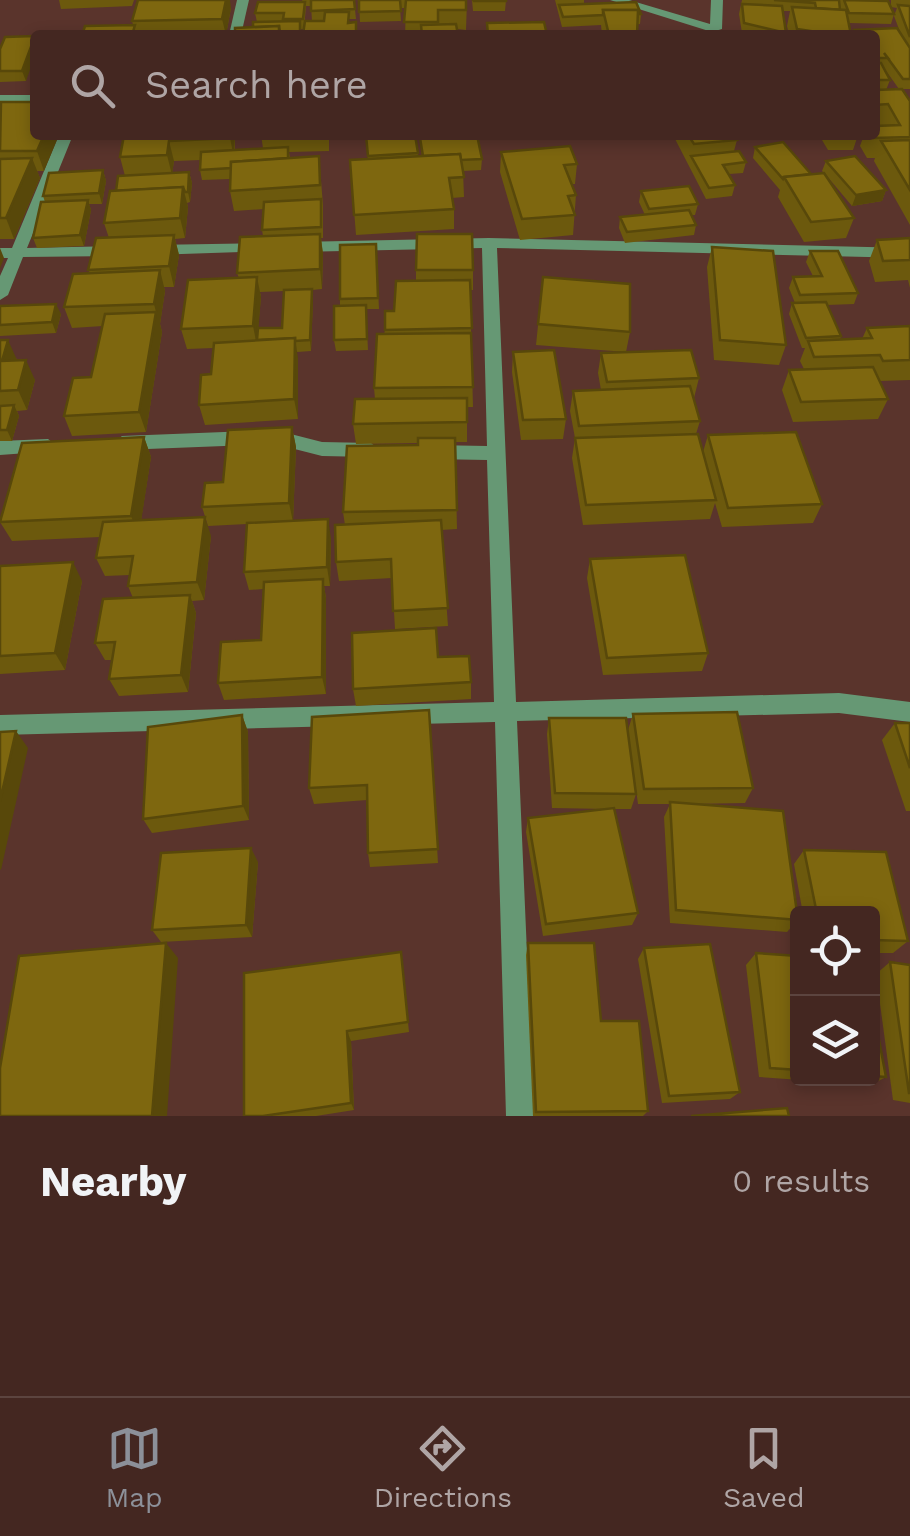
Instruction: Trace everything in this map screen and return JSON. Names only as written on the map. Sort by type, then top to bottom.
[{"type":"street","points":[[235,30],[243,0]]},
{"type":"street","points":[[616,0],[716,29],[716,0]]},
{"type":"street","points":[[0,99],[30,99]]},
{"type":"street","points":[[0,295],[21,253],[64,140]]},
{"type":"street","points":[[490,244],[509,709],[520,1116]]},
{"type":"street","points":[[0,253],[490,244],[910,253]]},
{"type":"street","points":[[98,444],[275,437],[322,449],[497,453]]},
{"type":"street","points":[[0,448],[59,445]]},
{"type":"street","points":[[0,725],[839,703],[910,712]]},
{"type":"building","points":[[138,0],[226,0],[222,19],[132,21]]},
{"type":"building","points":[[311,0],[354,0],[355,9],[311,11]]},
{"type":"building","points":[[359,0],[400,0],[401,11],[359,12]]},
{"type":"building","points":[[406,0],[466,0],[466,10],[438,10],[438,22],[404,22]]},
{"type":"building","points":[[774,0],[839,0],[840,10],[816,8],[815,3]]},
{"type":"building","points":[[844,0],[888,1],[894,14],[849,13]]},
{"type":"building","points":[[258,2],[305,2],[303,19],[283,19],[284,13],[255,13]]},
{"type":"building","points":[[636,2],[641,14],[638,10],[603,10],[603,15],[563,17],[559,5]]},
{"type":"building","points":[[742,4],[782,6],[786,30],[773,30],[744,23]]},
{"type":"building","points":[[898,5],[910,6],[910,37]]},
{"type":"building","points":[[792,7],[846,10],[850,30],[804,30],[797,29]]},
{"type":"building","points":[[603,10],[638,10],[637,30],[608,30]]},
{"type":"building","points":[[325,12],[349,12],[348,23],[356,22],[356,30],[304,30],[305,21],[324,21]]},
{"type":"building","points":[[300,21],[300,30],[253,27],[253,22]]},
{"type":"building","points":[[544,22],[546,30],[488,30],[487,23]]},
{"type":"building","points":[[456,24],[457,30],[422,30],[421,25]]},
{"type":"building","points":[[135,25],[134,30],[84,30],[85,26]]},
{"type":"building","points":[[279,26],[279,30],[235,30]]},
{"type":"building","points":[[897,28],[910,48],[910,79],[903,79],[888,58],[880,58],[880,30],[855,30]]},
{"type":"building","points":[[30,36],[22,71],[0,71],[0,49],[5,37]]},
{"type":"building","points":[[880,63],[881,63],[890,80],[880,80]]},
{"type":"building","points":[[902,89],[910,101],[910,137],[880,138],[880,126],[900,125],[888,104],[880,105],[880,90]]},
{"type":"building","points":[[1,102],[30,102],[30,140],[42,140],[37,151],[0,151]]},
{"type":"building","points":[[123,140],[189,140],[169,141],[167,155],[120,157]]},
{"type":"building","points":[[366,140],[416,140],[418,153],[368,156]]},
{"type":"building","points":[[420,140],[478,140],[482,159],[461,160],[460,154],[423,156]]},
{"type":"building","points":[[691,140],[737,140],[694,144]]},
{"type":"building","points":[[910,140],[910,190],[881,141]]},
{"type":"building","points":[[783,142],[811,174],[783,179],[755,147]]},
{"type":"building","points":[[570,146],[577,164],[564,165],[576,195],[568,196],[575,215],[522,219],[501,152]]},
{"type":"building","points":[[288,147],[288,158],[231,162],[231,168],[200,170],[201,152]]},
{"type":"building","points":[[739,151],[746,162],[723,165],[735,185],[709,188],[691,156]]},
{"type":"building","points":[[460,154],[464,177],[449,178],[454,209],[354,215],[350,160]]},
{"type":"building","points":[[319,156],[320,185],[230,191],[231,162]]},
{"type":"building","points":[[855,156],[886,190],[856,195],[826,161]]},
{"type":"building","points":[[32,158],[6,218],[0,218],[0,159]]},
{"type":"building","points":[[103,170],[99,193],[43,196],[49,173]]},
{"type":"building","points":[[189,172],[188,192],[183,187],[116,191],[118,176]]},
{"type":"building","points":[[824,173],[854,218],[811,222],[784,177]]},
{"type":"building","points":[[689,186],[698,204],[649,209],[641,191]]},
{"type":"building","points":[[183,187],[180,218],[104,223],[110,191]]},
{"type":"building","points":[[321,199],[321,227],[262,230],[264,202]]},
{"type":"building","points":[[88,200],[80,235],[33,238],[41,202]]},
{"type":"building","points":[[689,210],[696,225],[627,232],[620,217]]},
{"type":"building","points":[[320,234],[320,269],[237,273],[240,237]]},
{"type":"building","points":[[417,234],[472,234],[473,270],[416,270]]},
{"type":"building","points":[[174,235],[169,266],[88,270],[96,238]]},
{"type":"building","points":[[910,238],[910,260],[883,261],[877,240]]},
{"type":"building","points":[[376,244],[378,298],[340,299],[340,245]]},
{"type":"building","points":[[712,247],[773,251],[786,345],[720,340]]},
{"type":"building","points":[[810,251],[838,251],[858,293],[800,295],[793,277],[822,276]]},
{"type":"building","points":[[160,270],[154,304],[64,307],[73,274]]},
{"type":"building","points":[[257,277],[253,326],[181,329],[188,280]]},
{"type":"building","points":[[543,277],[630,284],[630,332],[538,324]]},
{"type":"building","points":[[470,280],[472,328],[385,330],[385,311],[394,311],[396,281]]},
{"type":"building","points":[[312,289],[310,340],[257,340],[258,328],[282,328],[284,290]]},
{"type":"building","points":[[826,302],[841,336],[806,338],[792,303]]},
{"type":"building","points":[[56,304],[52,322],[0,325],[0,306]]},
{"type":"building","points":[[366,305],[367,339],[334,340],[334,306]]},
{"type":"building","points":[[156,312],[139,412],[64,416],[73,378],[91,377],[105,314]]},
{"type":"building","points":[[910,326],[910,360],[883,361],[880,355],[814,357],[808,341],[872,338],[867,328]]},
{"type":"building","points":[[471,333],[473,387],[374,388],[377,334]]},
{"type":"building","points":[[295,338],[294,399],[199,405],[201,375],[211,374],[214,343]]},
{"type":"building","points":[[0,340],[8,340],[2,361],[26,360],[18,390],[0,391]]},
{"type":"building","points":[[554,350],[566,419],[523,420],[513,352]]},
{"type":"building","points":[[691,350],[699,378],[607,382],[601,353]]},
{"type":"building","points":[[873,367],[888,399],[801,402],[789,370]]},
{"type":"building","points":[[690,386],[700,421],[579,426],[573,391]]},
{"type":"building","points":[[467,398],[467,422],[353,424],[355,399]]},
{"type":"building","points":[[14,405],[7,430],[0,430],[0,406]]},
{"type":"building","points":[[292,427],[289,503],[202,507],[205,483],[223,482],[228,430]]},
{"type":"building","points":[[796,432],[822,504],[728,508],[708,435]]},
{"type":"building","points":[[698,434],[716,500],[586,505],[575,438]]},
{"type":"building","points":[[144,437],[131,516],[0,522],[22,443]]},
{"type":"building","points":[[418,438],[455,438],[457,510],[343,512],[347,446],[418,445]]},
{"type":"building","points":[[205,517],[197,582],[128,586],[133,556],[96,558],[103,522]]},
{"type":"building","points":[[328,519],[327,567],[244,572],[247,523]]},
{"type":"building","points":[[441,520],[448,608],[393,611],[391,559],[336,562],[335,525]]},
{"type":"building","points":[[685,555],[708,653],[607,658],[590,559]]},
{"type":"building","points":[[73,562],[55,653],[0,656],[0,566]]},
{"type":"building","points":[[323,579],[322,677],[218,683],[221,642],[261,640],[264,582]]},
{"type":"building","points":[[190,595],[181,675],[109,679],[115,642],[95,643],[103,599]]},
{"type":"building","points":[[436,628],[438,657],[469,656],[471,682],[353,689],[352,633]]},
{"type":"building","points":[[429,710],[438,849],[368,853],[367,785],[309,788],[312,717]]},
{"type":"building","points":[[737,712],[753,788],[644,789],[633,714]]},
{"type":"building","points":[[242,715],[243,806],[143,819],[148,727]]},
{"type":"building","points":[[549,718],[626,718],[636,794],[555,793]]},
{"type":"building","points":[[895,723],[910,723],[910,768]]},
{"type":"building","points":[[16,731],[0,801],[0,732]]},
{"type":"building","points":[[670,802],[783,811],[796,906],[790,906],[790,919],[676,910]]},
{"type":"building","points":[[614,808],[638,913],[546,924],[528,818]]},
{"type":"building","points":[[251,848],[246,925],[152,930],[161,853]]},
{"type":"building","points":[[804,850],[886,852],[908,941],[880,940],[880,906],[815,906]]},
{"type":"building","points":[[166,943],[152,1116],[0,1116],[0,1068],[19,956]]},
{"type":"building","points":[[528,943],[594,943],[601,1021],[639,1021],[648,1111],[536,1112]]},
{"type":"building","points":[[710,944],[740,1092],[669,1096],[644,948]]},
{"type":"building","points":[[401,952],[408,1022],[347,1031],[351,1103],[244,1116],[244,973]]},
{"type":"building","points":[[756,953],[790,955],[790,1069],[770,1068]]},
{"type":"building","points":[[890,962],[910,965],[910,1093],[909,1093]]},
{"type":"building","points":[[880,1045],[886,1077],[880,1077]]},
{"type":"building","points":[[787,1108],[789,1116],[691,1116]]}]
